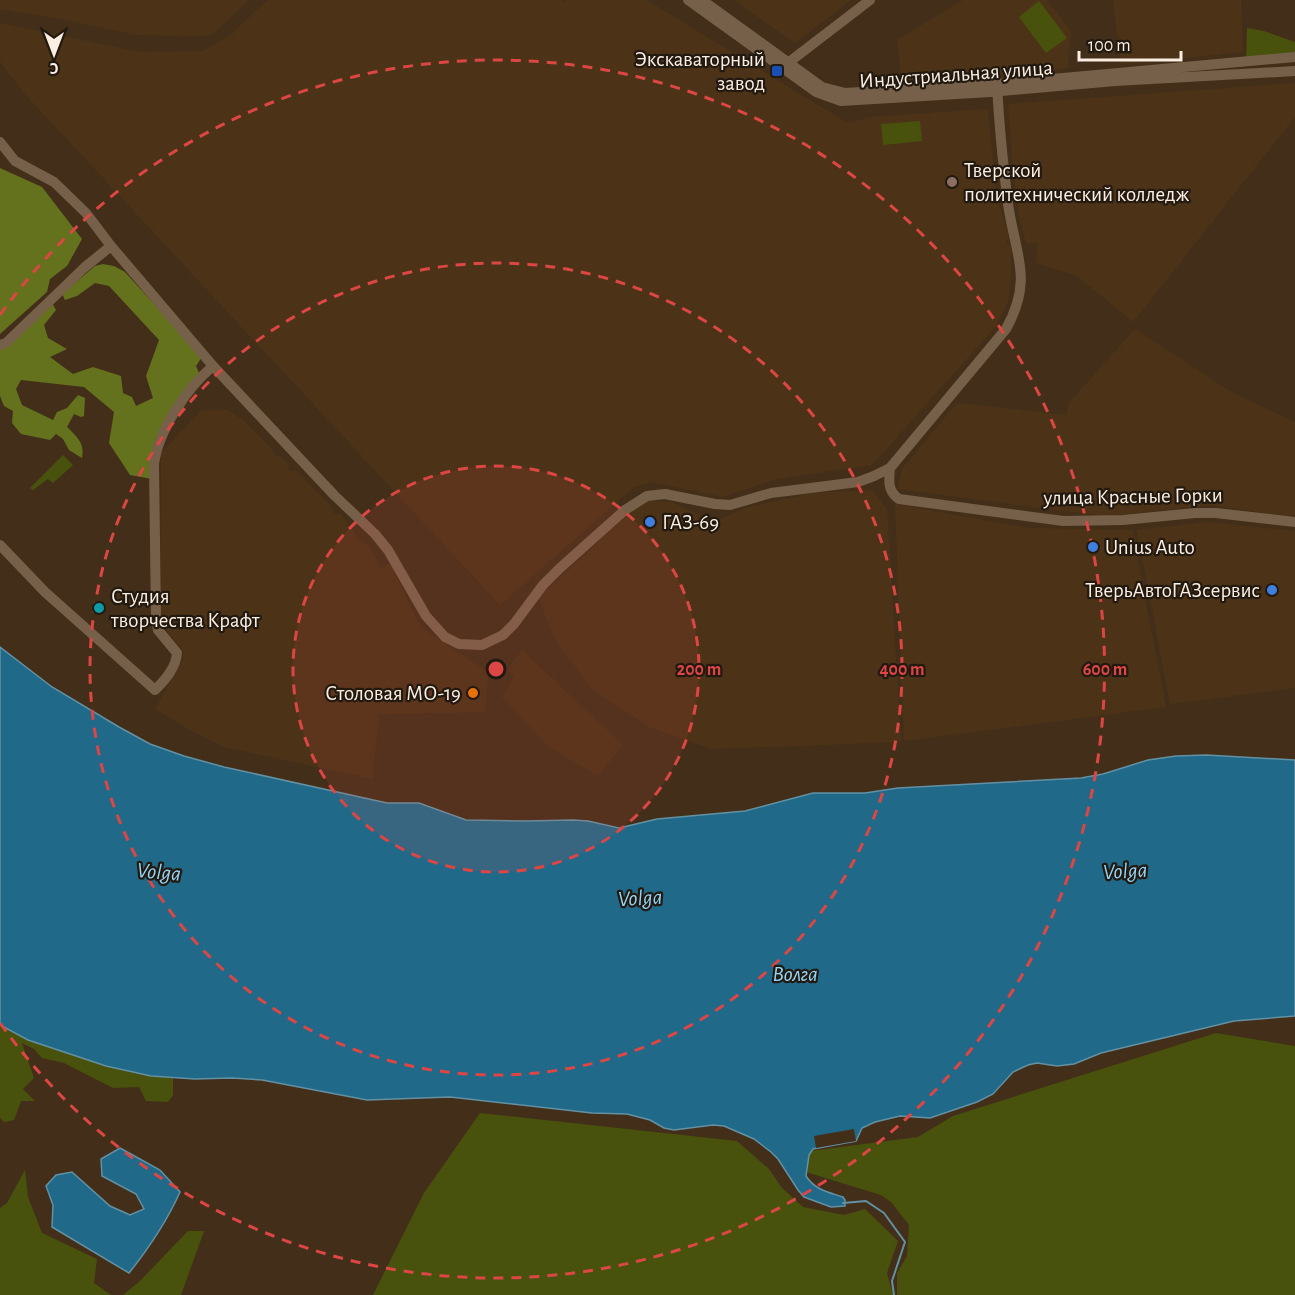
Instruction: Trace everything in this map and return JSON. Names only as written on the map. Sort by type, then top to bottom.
[{"type":"street","name":"Индустриальная улица","points":[[688,0],[822,87],[845,93],[1295,71]]},
{"type":"street","name":"Индустриальная улица","points":[[702,0],[785,65]]},
{"type":"street","points":[[785,65],[870,0]]},
{"type":"street","name":"Индустриальная улица","points":[[997,87],[1295,57]]},
{"type":"street","points":[[0,142],[15,161],[54,182],[86,213],[111,246],[213,366],[334,495],[375,534],[388,550],[426,616],[445,637],[459,644],[482,645],[503,635],[519,618],[543,585],[560,568],[625,510],[647,496],[665,494],[730,505],[771,493],[858,482],[890,468],[1006,329],[1017,307],[1022,270],[1009,208],[997,87]]},
{"type":"street","points":[[0,345],[6,343],[85,267],[111,246]]},
{"type":"street","points":[[0,545],[45,592],[155,690],[169,675],[177,660],[177,653],[158,630],[156,620],[156,453],[175,411],[189,389],[213,366]]},
{"type":"street","name":"улица Красные Горки","points":[[890,468],[890,486],[898,499],[977,508],[1045,520],[1123,520],[1216,513],[1295,522]]},
{"type":"shaded area","points":[[0,0],[249,0],[213,34],[202,36],[137,35],[0,9]]},
{"type":"shaded area","name":"Экскаваторный завод","points":[[268,0],[561,0],[564,2],[567,0],[647,0],[847,123],[872,117],[988,109],[996,195],[1009,237],[1006,243],[1011,247],[1008,302],[996,326],[872,465],[776,479],[722,497],[654,482],[634,487],[500,605],[25,94],[0,62],[0,23],[140,52],[203,51],[230,35]]},
{"type":"shaded area","points":[[734,0],[851,0],[795,43]]},
{"type":"shaded area","points":[[963,0],[1047,0],[1071,31],[1068,68],[902,84],[897,40]]},
{"type":"shaded area","points":[[1113,0],[1241,0],[1243,52],[1121,64]]},
{"type":"shaded area","points":[[1295,83],[1295,117],[1133,322],[1077,276],[1037,263],[1037,243],[1026,243],[1019,216],[1008,104]]},
{"type":"shaded area","points":[[1135,329],[1233,393],[1295,422],[1295,515],[1288,516],[1210,505],[1104,516],[897,489],[902,469],[957,403],[1067,415],[1068,404]]},
{"type":"shaded area","points":[[202,410],[228,410],[244,421],[272,449],[276,457],[281,456],[289,465],[288,469],[292,472],[295,469],[331,506],[334,514],[341,514],[363,544],[370,545],[380,568],[390,564],[421,627],[488,672],[486,712],[379,714],[373,779],[224,747],[155,709],[183,660],[183,651],[160,622],[161,453]]},
{"type":"shaded area","points":[[872,490],[887,510],[901,742],[712,749],[651,728],[592,689],[556,641],[538,598],[644,500],[672,502],[714,522],[745,508],[812,493]]},
{"type":"shaded area","points":[[895,504],[1028,528],[1132,530],[1166,707],[904,741]]},
{"type":"shaded area","points":[[1206,522],[1295,531],[1295,688],[1170,704],[1137,530]]},
{"type":"shaded area","points":[[522,650],[623,745],[598,776],[549,747],[502,697],[514,676],[507,670]]},
{"type":"green space","points":[[1039,1],[1067,38],[1046,53],[1019,17]]},
{"type":"green space","points":[[1247,28],[1264,31],[1295,42],[1295,59],[1246,62]]},
{"type":"green space","points":[[920,121],[922,141],[883,145],[881,124]]},
{"type":"green space","points":[[0,168],[42,187],[82,239],[67,266],[50,279],[47,292],[0,334]]},
{"type":"green space","points":[[103,264],[114,266],[125,272],[202,357],[196,366],[199,373],[172,412],[152,479],[130,475],[109,443],[114,412],[84,387],[21,380],[16,389],[22,405],[53,420],[57,412],[67,408],[78,395],[85,398],[84,416],[74,414],[67,427],[81,444],[82,458],[69,450],[63,439],[56,434],[50,440],[21,434],[12,423],[13,411],[4,406],[0,396],[0,349],[52,303],[56,310],[44,325],[48,338],[67,349],[50,357],[73,374],[93,367],[121,376],[123,393],[132,397],[136,406],[153,398],[146,376],[159,340],[109,286],[95,283],[77,296],[65,300],[62,294],[95,266]]},
{"type":"green space","points":[[63,455],[73,465],[53,483],[48,479],[33,490],[30,488]]},
{"type":"green space","points":[[0,1025],[36,1042],[86,1059],[135,1072],[173,1078],[173,1095],[168,1102],[146,1101],[139,1087],[113,1088],[64,1063],[42,1058],[34,1049],[22,1043],[34,1078],[23,1089],[35,1101],[21,1101],[14,1120],[4,1122],[0,1118]]},
{"type":"green space","points":[[1216,1033],[1295,1046],[1295,1295],[897,1295],[897,1273],[907,1256],[909,1225],[891,1202],[881,1195],[806,1172],[810,1151],[918,1137],[953,1116]]},
{"type":"green space","points":[[480,1113],[737,1141],[769,1169],[782,1188],[803,1207],[844,1215],[865,1209],[898,1241],[887,1273],[893,1295],[373,1295],[424,1193]]},
{"type":"green space","points":[[25,1170],[28,1197],[42,1233],[97,1259],[94,1283],[111,1295],[0,1295],[0,1208],[7,1203]]},
{"type":"green space","points":[[188,1231],[204,1231],[181,1295],[123,1295],[140,1281]]},
{"type":"water","name":"Волга","points":[[0,647],[52,687],[150,744],[224,767],[387,803],[419,803],[466,820],[573,820],[619,828],[657,819],[745,811],[813,793],[865,793],[898,788],[1081,778],[1103,774],[1148,760],[1176,756],[1206,755],[1295,760],[1295,1016],[1234,1021],[1101,1053],[1074,1064],[1057,1066],[1037,1063],[1028,1065],[1013,1072],[993,1094],[977,1102],[930,1118],[900,1116],[875,1122],[862,1128],[856,1141],[813,1149],[809,1155],[806,1176],[810,1181],[845,1200],[845,1206],[831,1207],[804,1197],[771,1152],[754,1139],[724,1126],[713,1125],[674,1130],[627,1114],[592,1113],[450,1097],[367,1100],[262,1080],[151,1076],[106,1066],[28,1040],[0,1025]]},
{"type":"water","points":[[120,1148],[160,1170],[180,1192],[157,1234],[129,1273],[52,1227],[53,1205],[46,1186],[56,1175],[72,1172],[110,1206],[130,1215],[144,1209],[136,1194],[102,1176],[101,1159]]},
{"type":"pier","points":[[854,1129],[856,1141],[816,1148],[814,1136]]},
{"type":"waterway","points":[[843,1203],[866,1201],[884,1213],[905,1242],[892,1281],[894,1295]]},
{"type":"place","name":"Экскаваторный завод","points":[[777,71]]},
{"type":"place","name":"Тверской политехнический колледж","points":[[952,182]]},
{"type":"place","name":"ГАЗ-69","points":[[650,522]]},
{"type":"place","name":"Unius Auto","points":[[1093,547]]},
{"type":"place","name":"ТверьАвтоГАЗсервис","points":[[1272,590]]},
{"type":"place","name":"Студия творчества Крафт","points":[[99,608]]},
{"type":"place","name":"Столовая МО-19","points":[[473,693]]},
{"type":"water label","name":"Volga","points":[[1125,870]]},
{"type":"water label","name":"Volga","points":[[159,871]]},
{"type":"water label","name":"Volga","points":[[640,897]]}]
